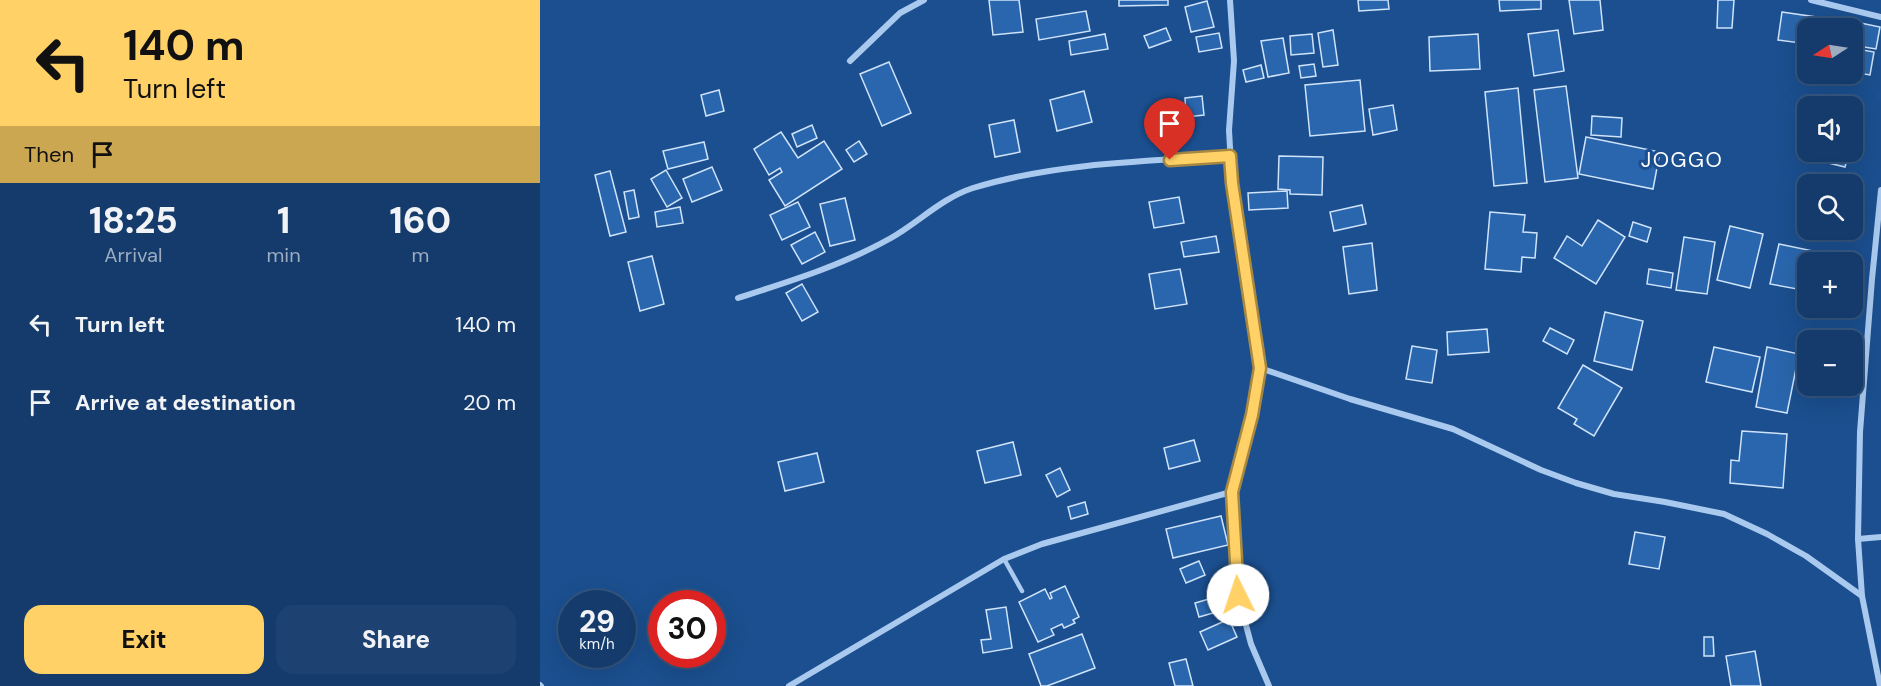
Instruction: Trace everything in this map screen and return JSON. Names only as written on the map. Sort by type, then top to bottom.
[{"type":"street","points":[[850,61],[900,13],[924,0]]},
{"type":"street","points":[[1230,0],[1234,61],[1229,130],[1232,183],[1260,368],[1255,404],[1232,492],[1238,595],[1251,644],[1269,686]]},
{"type":"street","points":[[1811,0],[1881,18]]},
{"type":"street","points":[[738,298],[821,271],[891,237],[940,204],[971,189],[1039,173],[1109,164],[1230,156]]},
{"type":"street","points":[[1880,686],[1862,596],[1858,538],[1861,420],[1881,190]]},
{"type":"street","points":[[1260,368],[1340,396],[1453,429],[1541,470],[1576,483],[1614,494],[1724,514],[1767,534],[1806,556],[1862,596]]},
{"type":"street","points":[[789,686],[1004,559],[1042,544],[1232,492]]},
{"type":"street","points":[[1858,538],[1881,537]]},
{"type":"lane","points":[[1004,559],[1022,591]]},
{"type":"building","points":[[989,0],[1019,0],[1023,32],[993,35]]},
{"type":"building","points":[[1119,0],[1168,0],[1168,5],[1119,6]]},
{"type":"building","points":[[1358,0],[1388,0],[1389,9],[1359,11]]},
{"type":"building","points":[[1499,0],[1541,0],[1541,9],[1500,11]]},
{"type":"building","points":[[1569,0],[1600,0],[1603,30],[1574,34]]},
{"type":"building","points":[[1718,0],[1734,0],[1732,28],[1717,28]]},
{"type":"building","points":[[1207,1],[1214,27],[1191,32],[1185,7]]},
{"type":"building","points":[[1086,11],[1090,31],[1039,40],[1036,19]]},
{"type":"building","points":[[1782,12],[1823,18],[1797,18],[1797,43],[1778,40]]},
{"type":"building","points":[[1863,23],[1880,27],[1876,49],[1863,47]]},
{"type":"building","points":[[1166,28],[1171,40],[1149,48],[1144,36]]},
{"type":"building","points":[[1333,30],[1338,65],[1323,67],[1318,33]]},
{"type":"building","points":[[1558,30],[1564,71],[1534,76],[1528,34]]},
{"type":"building","points":[[1219,33],[1222,48],[1199,52],[1196,37]]},
{"type":"building","points":[[1105,34],[1108,49],[1071,55],[1069,41]]},
{"type":"building","points":[[1312,34],[1314,53],[1291,55],[1290,36]]},
{"type":"building","points":[[1478,34],[1480,69],[1430,71],[1429,37]]},
{"type":"building","points":[[1283,38],[1289,73],[1268,77],[1261,41]]},
{"type":"building","points":[[1863,50],[1874,52],[1870,75],[1863,74]]},
{"type":"building","points":[[889,62],[911,113],[882,126],[860,74]]},
{"type":"building","points":[[1314,64],[1316,76],[1301,78],[1299,66]]},
{"type":"building","points":[[1261,65],[1264,78],[1246,82],[1243,70]]},
{"type":"building","points":[[1360,80],[1365,131],[1310,136],[1305,85]]},
{"type":"building","points":[[1566,86],[1578,178],[1545,182],[1534,90]]},
{"type":"building","points":[[1518,88],[1527,183],[1494,186],[1485,92]]},
{"type":"building","points":[[719,90],[724,111],[706,116],[701,95]]},
{"type":"building","points":[[1084,91],[1092,122],[1057,131],[1050,100]]},
{"type":"building","points":[[1202,96],[1204,115],[1186,117],[1185,98]]},
{"type":"building","points":[[1393,105],[1397,130],[1373,135],[1369,109]]},
{"type":"building","points":[[1592,116],[1622,118],[1621,137],[1591,135]]},
{"type":"building","points":[[1014,120],[1020,152],[995,157],[989,125]]},
{"type":"building","points":[[812,125],[817,138],[797,147],[792,134]]},
{"type":"building","points":[[781,132],[798,158],[824,141],[842,169],[785,206],[769,180],[782,172],[780,168],[769,175],[754,149]]},
{"type":"building","points":[[1586,137],[1660,152],[1653,189],[1579,174]]},
{"type":"building","points":[[859,141],[867,154],[854,162],[846,150]]},
{"type":"building","points":[[704,142],[708,159],[668,169],[663,151]]},
{"type":"building","points":[[1279,156],[1323,157],[1322,195],[1290,194],[1290,190],[1278,189]]},
{"type":"building","points":[[1824,162],[1846,162],[1845,167]]},
{"type":"building","points":[[712,167],[722,190],[692,202],[683,179]]},
{"type":"building","points":[[666,170],[682,198],[667,207],[651,179]]},
{"type":"building","points":[[610,171],[626,232],[610,236],[595,175]]},
{"type":"building","points":[[634,190],[639,217],[629,219],[624,192]]},
{"type":"building","points":[[1287,191],[1288,208],[1249,210],[1248,193]]},
{"type":"building","points":[[1179,197],[1184,223],[1154,228],[1149,202]]},
{"type":"building","points":[[845,198],[855,240],[830,246],[820,204]]},
{"type":"building","points":[[798,202],[810,227],[782,240],[770,215]]},
{"type":"building","points":[[1362,205],[1366,224],[1334,231],[1330,212]]},
{"type":"building","points":[[680,207],[683,223],[657,227],[655,212]]},
{"type":"building","points":[[1490,212],[1525,215],[1523,232],[1537,233],[1535,258],[1522,257],[1521,272],[1485,269]]},
{"type":"building","points":[[1598,220],[1625,237],[1596,284],[1554,258],[1567,236],[1582,246]]},
{"type":"building","points":[[1633,222],[1651,228],[1647,242],[1629,236]]},
{"type":"building","points":[[1730,226],[1763,234],[1750,288],[1717,280]]},
{"type":"building","points":[[815,232],[825,252],[802,264],[791,245]]},
{"type":"building","points":[[1216,236],[1219,252],[1184,257],[1181,242]]},
{"type":"building","points":[[1684,237],[1715,242],[1707,294],[1676,290]]},
{"type":"building","points":[[1372,243],[1377,290],[1349,294],[1343,247]]},
{"type":"building","points":[[1779,244],[1818,252],[1797,252],[1797,289],[1770,284]]},
{"type":"building","points":[[652,256],[664,304],[640,311],[628,262]]},
{"type":"building","points":[[1180,269],[1187,304],[1155,309],[1149,274]]},
{"type":"building","points":[[1649,269],[1673,273],[1671,288],[1647,284]]},
{"type":"building","points":[[802,284],[818,312],[802,321],[786,293]]},
{"type":"building","points":[[1605,312],[1643,321],[1632,370],[1594,361]]},
{"type":"building","points":[[1550,328],[1574,340],[1567,354],[1543,341]]},
{"type":"building","points":[[1487,329],[1489,352],[1448,355],[1447,332]]},
{"type":"building","points":[[1412,346],[1437,350],[1432,383],[1406,379]]},
{"type":"building","points":[[1714,347],[1760,357],[1752,392],[1706,382]]},
{"type":"building","points":[[1767,347],[1797,354],[1787,413],[1756,407]]},
{"type":"building","points":[[1583,365],[1622,388],[1594,436],[1574,424],[1577,419],[1558,408]]},
{"type":"building","points":[[1742,431],[1787,434],[1783,488],[1730,483],[1731,460],[1739,461]]},
{"type":"building","points":[[1194,440],[1200,461],[1169,469],[1164,448]]},
{"type":"building","points":[[1013,442],[1021,475],[985,483],[977,451]]},
{"type":"building","points":[[817,453],[824,482],[785,491],[778,462]]},
{"type":"building","points":[[1060,468],[1070,490],[1057,497],[1046,475]]},
{"type":"building","points":[[1085,502],[1088,514],[1071,519],[1068,507]]},
{"type":"building","points":[[1221,516],[1228,545],[1173,558],[1166,529]]},
{"type":"building","points":[[1635,532],[1665,537],[1659,569],[1629,564]]},
{"type":"building","points":[[1199,561],[1205,575],[1186,583],[1180,569]]},
{"type":"building","points":[[1065,586],[1079,617],[1073,620],[1075,623],[1064,628],[1062,624],[1051,629],[1054,635],[1038,642],[1019,602],[1045,589],[1050,599],[1052,598],[1050,593]]},
{"type":"building","points":[[1209,599],[1213,613],[1199,617],[1195,603]]},
{"type":"building","points":[[1006,607],[1012,648],[983,653],[981,640],[991,639],[986,610]]},
{"type":"building","points":[[1229,619],[1237,637],[1208,650],[1200,632]]},
{"type":"building","points":[[1082,634],[1095,668],[1047,686],[1041,686],[1029,654]]},
{"type":"building","points":[[1704,637],[1713,637],[1714,656],[1704,656]]},
{"type":"building","points":[[1755,651],[1761,686],[1731,686],[1726,656]]},
{"type":"building","points":[[1186,659],[1193,686],[1175,686],[1169,663]]},
{"type":"district","name":"JOGGO","points":[[1682,160]]},
{"type":"route","points":[[1170,160],[1230,156],[1232,183],[1260,368],[1252,415],[1232,492],[1238,595]]}]
